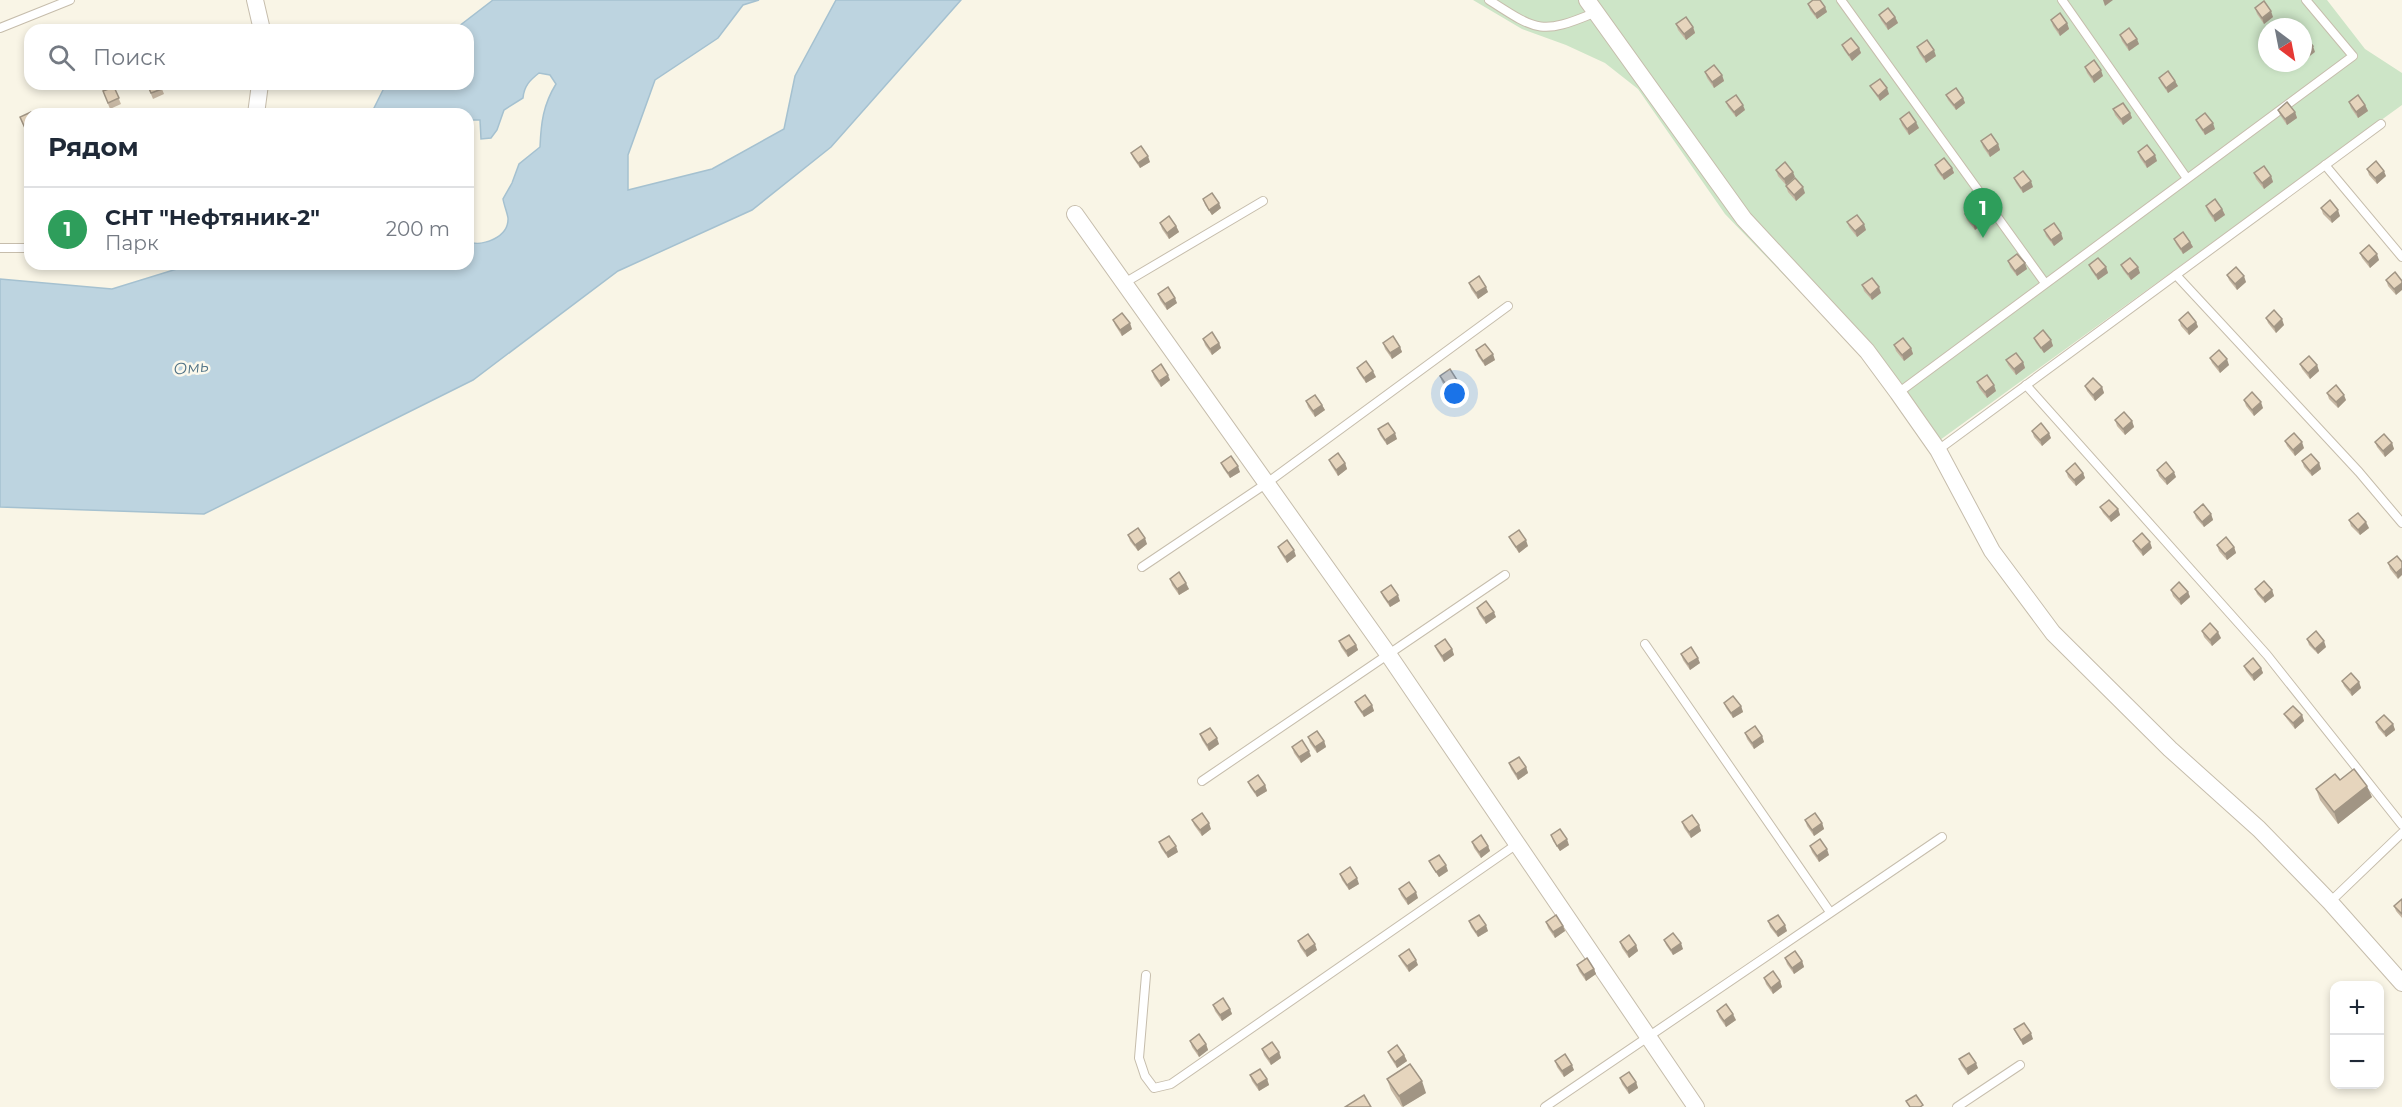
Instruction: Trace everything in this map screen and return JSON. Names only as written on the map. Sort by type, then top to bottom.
[{"type":"street","points":[[255,0],[261,24]]},
{"type":"street","points":[[1591,6],[1744,219],[1867,351],[1898,393],[1938,450],[1992,551],[2053,633],[2170,750],[2259,829],[2330,902],[2402,983]]},
{"type":"street","points":[[257,108],[259,90]]},
{"type":"street","points":[[1076,214],[1388,654],[1696,1107]]},
{"type":"lane","points":[[0,28],[70,0]]},
{"type":"lane","points":[[1489,0],[1514,16],[1543,28],[1559,27],[1591,6]]},
{"type":"lane","points":[[1842,0],[2045,283]]},
{"type":"lane","points":[[2062,0],[2186,177]]},
{"type":"lane","points":[[1898,393],[2186,177],[2353,56],[2307,0]]},
{"type":"lane","points":[[1938,450],[2381,124]]},
{"type":"lane","points":[[2325,165],[2402,257]]},
{"type":"lane","points":[[1126,282],[1263,201]]},
{"type":"lane","points":[[0,248],[24,249]]},
{"type":"lane","points":[[2176,275],[2360,472],[2402,523]]},
{"type":"lane","points":[[1142,567],[1267,483],[1508,306]]},
{"type":"lane","points":[[2026,385],[2267,655],[2402,825]]},
{"type":"lane","points":[[1202,781],[1505,575]]},
{"type":"lane","points":[[1645,644],[1830,912]]},
{"type":"lane","points":[[2330,902],[2402,833]]},
{"type":"lane","points":[[1545,1107],[1942,837]]},
{"type":"lane","points":[[1146,975],[1139,1058],[1145,1076],[1154,1088],[1171,1084],[1517,844]]},
{"type":"lane","points":[[1957,1107],[2020,1065]]},
{"type":"green space","points":[[1473,0],[2327,0],[2365,49],[2402,73],[2402,105],[1929,448],[1861,355],[1725,214],[1638,89],[1605,63],[1566,45],[1522,29]]},
{"type":"water","name":"Омь","points":[[493,0],[759,0],[743,5],[718,38],[655,80],[628,155],[628,190],[712,169],[784,129],[795,76],[836,0],[961,0],[831,147],[752,210],[618,271],[473,380],[204,514],[0,507],[0,279],[112,289],[174,270],[474,270],[474,243],[494,239],[507,225],[508,218],[503,199],[519,164],[540,147],[544,114],[548,99],[556,84],[550,75],[539,73],[526,87],[523,98],[504,110],[497,130],[491,138],[481,139],[480,120],[474,120],[474,108],[374,108],[383,90],[474,90],[474,24],[462,24]]},
{"type":"building","points":[[1813,0],[1820,0],[1825,7],[1815,14],[1808,4]]},
{"type":"building","points":[[2264,1],[2271,11],[2262,18],[2255,8]]},
{"type":"building","points":[[1888,8],[1895,17],[1886,24],[1879,15]]},
{"type":"building","points":[[2060,13],[2067,23],[2058,30],[2051,20]]},
{"type":"building","points":[[1686,17],[1693,27],[1684,34],[1676,24]]},
{"type":"building","points":[[2129,28],[2137,39],[2127,45],[2120,35]]},
{"type":"building","points":[[1851,38],[1859,48],[1849,55],[1842,45]]},
{"type":"building","points":[[1927,40],[1934,50],[1924,57],[1917,47]]},
{"type":"building","points":[[2094,60],[2101,70],[2092,77],[2085,67]]},
{"type":"building","points":[[1714,65],[1722,75],[1712,82],[1705,72]]},
{"type":"building","points":[[2168,71],[2175,81],[2166,88],[2159,78]]},
{"type":"building","points":[[1880,79],[1887,88],[1878,96],[1870,86]]},
{"type":"building","points":[[1956,88],[1963,98],[1954,105],[1946,95]]},
{"type":"building","points":[[115,90],[119,98],[108,103],[103,91]]},
{"type":"building","points":[[1736,95],[1743,105],[1734,112],[1726,102]]},
{"type":"building","points":[[2358,95],[2365,105],[2356,112],[2349,102]]},
{"type":"building","points":[[2287,102],[2295,112],[2285,119],[2278,110]]},
{"type":"building","points":[[2123,103],[2130,113],[2121,119],[2113,109]]},
{"type":"building","points":[[1909,112],[1916,122],[1907,129],[1900,119]]},
{"type":"building","points":[[2205,113],[2213,123],[2203,130],[2196,120]]},
{"type":"building","points":[[1991,134],[1998,144],[1988,151],[1981,141]]},
{"type":"building","points":[[2147,145],[2155,155],[2145,162],[2138,152]]},
{"type":"building","points":[[1141,146],[1148,156],[1138,163],[1131,153]]},
{"type":"building","points":[[1944,158],[1952,168],[1942,175],[1935,165]]},
{"type":"building","points":[[2376,161],[2384,171],[2375,178],[2367,169]]},
{"type":"building","points":[[1785,162],[1793,172],[1784,179],[1776,170]]},
{"type":"building","points":[[2264,166],[2271,176],[2262,183],[2254,173]]},
{"type":"building","points":[[2023,171],[2031,181],[2021,188],[2014,178]]},
{"type":"building","points":[[1795,178],[1803,187],[1794,195],[1786,186]]},
{"type":"building","points":[[1212,193],[1219,203],[1209,210],[1203,199]]},
{"type":"building","points":[[2215,199],[2222,209],[2213,216],[2206,206]]},
{"type":"building","points":[[2330,200],[2338,210],[2330,217],[2321,208]]},
{"type":"building","points":[[1974,207],[1982,217],[1973,224],[1965,214]]},
{"type":"building","points":[[1857,215],[1864,224],[1855,231],[1847,222]]},
{"type":"building","points":[[1169,216],[1176,226],[1167,233],[1160,223]]},
{"type":"building","points":[[2054,223],[2061,233],[2051,240],[2044,230]]},
{"type":"building","points":[[2183,232],[2190,242],[2181,249],[2174,239]]},
{"type":"building","points":[[2369,245],[2377,254],[2368,262],[2360,253]]},
{"type":"building","points":[[2017,254],[2025,263],[2015,271],[2008,261]]},
{"type":"building","points":[[2098,258],[2106,267],[2096,275],[2089,265]]},
{"type":"building","points":[[2130,258],[2138,267],[2128,274],[2121,265]]},
{"type":"building","points":[[2236,267],[2244,276],[2235,284],[2227,275]]},
{"type":"building","points":[[2395,272],[2402,283],[2394,289],[2386,280]]},
{"type":"building","points":[[1479,276],[1486,287],[1476,293],[1469,283]]},
{"type":"building","points":[[1872,278],[1879,287],[1870,295],[1862,285]]},
{"type":"building","points":[[1168,287],[1175,298],[1165,304],[1158,294]]},
{"type":"building","points":[[2274,310],[2282,319],[2274,327],[2266,318]]},
{"type":"building","points":[[2188,312],[2196,322],[2187,329],[2179,320]]},
{"type":"building","points":[[1122,313],[1130,323],[1120,330],[1113,320]]},
{"type":"building","points":[[2043,330],[2051,340],[2041,348],[2034,338]]},
{"type":"building","points":[[1212,332],[1219,343],[1210,349],[1203,339]]},
{"type":"building","points":[[1393,336],[1400,347],[1390,353],[1383,343]]},
{"type":"building","points":[[1903,338],[1911,348],[1902,355],[1894,345]]},
{"type":"building","points":[[1485,344],[1493,354],[1483,361],[1476,350]]},
{"type":"building","points":[[2219,350],[2227,359],[2218,367],[2210,358]]},
{"type":"building","points":[[2016,353],[2023,362],[2014,369],[2006,360]]},
{"type":"building","points":[[2309,356],[2317,365],[2308,373],[2300,364]]},
{"type":"building","points":[[1366,361],[1373,371],[1364,378],[1357,368]]},
{"type":"building","points":[[1161,364],[1168,375],[1159,381],[1152,371]]},
{"type":"building","points":[[1450,369],[1457,380],[1447,386],[1440,376]]},
{"type":"building","points":[[1987,375],[1994,385],[1985,392],[1977,382]]},
{"type":"building","points":[[2093,378],[2102,387],[2093,395],[2085,386]]},
{"type":"building","points":[[2336,385],[2344,395],[2336,402],[2327,393]]},
{"type":"building","points":[[2252,392],[2261,402],[2252,410],[2244,400]]},
{"type":"building","points":[[1315,395],[1322,405],[1313,411],[1306,401]]},
{"type":"building","points":[[2124,412],[2132,421],[2123,429],[2115,420]]},
{"type":"building","points":[[1388,423],[1395,433],[1385,440],[1378,429]]},
{"type":"building","points":[[2041,423],[2049,433],[2040,440],[2032,431]]},
{"type":"building","points":[[2294,433],[2302,442],[2293,450],[2285,441]]},
{"type":"building","points":[[2384,434],[2392,443],[2383,451],[2375,442]]},
{"type":"building","points":[[1338,453],[1345,463],[1336,470],[1329,460]]},
{"type":"building","points":[[2311,454],[2319,463],[2310,471],[2302,461]]},
{"type":"building","points":[[1231,456],[1238,466],[1228,473],[1221,463]]},
{"type":"building","points":[[2166,462],[2174,472],[2165,479],[2157,470]]},
{"type":"building","points":[[2075,463],[2083,473],[2074,480],[2066,471]]},
{"type":"building","points":[[2109,500],[2118,509],[2109,517],[2100,507]]},
{"type":"building","points":[[2203,504],[2211,514],[2202,522],[2194,512]]},
{"type":"building","points":[[2358,513],[2366,522],[2358,530],[2349,520]]},
{"type":"building","points":[[1138,528],[1145,538],[1135,545],[1128,535]]},
{"type":"building","points":[[1519,530],[1526,540],[1516,547],[1509,537]]},
{"type":"building","points":[[2142,533],[2150,542],[2141,550],[2133,541]]},
{"type":"building","points":[[2226,537],[2234,547],[2225,554],[2217,545]]},
{"type":"building","points":[[1287,540],[1294,550],[1285,557],[1278,547]]},
{"type":"building","points":[[2397,556],[2402,562],[2402,568],[2396,573],[2388,563]]},
{"type":"building","points":[[1179,572],[1186,583],[1177,589],[1170,579]]},
{"type":"building","points":[[2264,581],[2272,590],[2263,598],[2255,589]]},
{"type":"building","points":[[2179,582],[2188,592],[2179,599],[2171,590]]},
{"type":"building","points":[[1391,585],[1398,595],[1388,602],[1381,592]]},
{"type":"building","points":[[1486,601],[1494,612],[1484,618],[1477,608]]},
{"type":"building","points":[[2210,623],[2218,632],[2210,640],[2202,631]]},
{"type":"building","points":[[2316,631],[2324,641],[2315,649],[2307,639]]},
{"type":"building","points":[[1349,635],[1356,645],[1346,651],[1339,641]]},
{"type":"building","points":[[1445,639],[1452,649],[1442,656],[1435,646]]},
{"type":"building","points":[[1691,647],[1698,658],[1688,664],[1681,654]]},
{"type":"building","points":[[2253,658],[2261,668],[2252,675],[2244,666]]},
{"type":"building","points":[[2351,673],[2359,682],[2350,690],[2342,681]]},
{"type":"building","points":[[1365,695],[1372,705],[1362,712],[1355,702]]},
{"type":"building","points":[[1733,696],[1741,706],[1731,713],[1724,703]]},
{"type":"building","points":[[2293,706],[2302,715],[2293,723],[2284,714]]},
{"type":"building","points":[[2384,715],[2393,724],[2384,732],[2376,722]]},
{"type":"building","points":[[1755,726],[1762,736],[1752,743],[1745,733]]},
{"type":"building","points":[[1210,728],[1217,738],[1207,745],[1200,734]]},
{"type":"building","points":[[1317,731],[1324,741],[1315,747],[1308,737]]},
{"type":"building","points":[[1302,740],[1309,751],[1299,757],[1292,747]]},
{"type":"building","points":[[1519,757],[1526,767],[1516,774],[1509,763]]},
{"type":"building","points":[[2354,769],[2367,786],[2334,812],[2316,789],[2335,774],[2340,780]]},
{"type":"building","points":[[1258,775],[1265,785],[1255,792],[1248,782]]},
{"type":"building","points":[[1202,813],[1209,823],[1200,830],[1192,820]]},
{"type":"building","points":[[1815,813],[1822,823],[1812,830],[1805,820]]},
{"type":"building","points":[[1692,815],[1699,825],[1689,832],[1682,822]]},
{"type":"building","points":[[1560,829],[1567,839],[1557,846],[1551,835]]},
{"type":"building","points":[[1481,835],[1488,846],[1479,852],[1472,842]]},
{"type":"building","points":[[1169,836],[1176,846],[1166,853],[1159,842]]},
{"type":"building","points":[[1820,839],[1827,849],[1817,856],[1810,846]]},
{"type":"building","points":[[1439,855],[1446,865],[1436,872],[1429,861]]},
{"type":"building","points":[[1350,867],[1357,878],[1347,885],[1340,874]]},
{"type":"building","points":[[1409,882],[1416,892],[1406,899],[1399,889]]},
{"type":"building","points":[[2402,899],[2402,914],[2394,906]]},
{"type":"building","points":[[1479,915],[1486,925],[1476,932],[1469,921]]},
{"type":"building","points":[[1556,915],[1563,926],[1553,932],[1546,922]]},
{"type":"building","points":[[1778,915],[1785,925],[1776,932],[1768,921]]},
{"type":"building","points":[[1673,933],[1681,943],[1671,950],[1664,940]]},
{"type":"building","points":[[1308,934],[1315,944],[1305,951],[1298,941]]},
{"type":"building","points":[[1629,935],[1636,945],[1627,952],[1620,942]]},
{"type":"building","points":[[1409,949],[1416,960],[1407,966],[1399,956]]},
{"type":"building","points":[[1795,951],[1802,961],[1792,968],[1785,958]]},
{"type":"building","points":[[1587,958],[1594,969],[1584,975],[1577,965]]},
{"type":"building","points":[[1773,971],[1780,981],[1771,988],[1764,978]]},
{"type":"building","points":[[1223,998],[1230,1009],[1220,1015],[1213,1005]]},
{"type":"building","points":[[1726,1004],[1733,1014],[1724,1021],[1717,1011]]},
{"type":"building","points":[[2024,1023],[2031,1033],[2021,1040],[2014,1029]]},
{"type":"building","points":[[1199,1034],[1206,1044],[1197,1051],[1190,1041]]},
{"type":"building","points":[[1272,1042],[1279,1052],[1269,1059],[1262,1049]]},
{"type":"building","points":[[1397,1045],[1404,1055],[1395,1062],[1388,1052]]},
{"type":"building","points":[[1969,1053],[1976,1063],[1966,1069],[1959,1059]]},
{"type":"building","points":[[1565,1054],[1572,1065],[1562,1071],[1555,1061]]},
{"type":"building","points":[[1410,1064],[1422,1081],[1399,1096],[1387,1079]]},
{"type":"building","points":[[1260,1069],[1267,1079],[1257,1085],[1250,1075]]},
{"type":"building","points":[[1629,1072],[1636,1082],[1627,1088],[1620,1078]]},
{"type":"building","points":[[1364,1095],[1371,1107],[1345,1107]]},
{"type":"building","points":[[1916,1095],[1923,1105],[1910,1107],[1906,1101]]},
{"type":"place","name":"СНТ \"Нефтяник-2\"","points":[[1983,238]]}]
